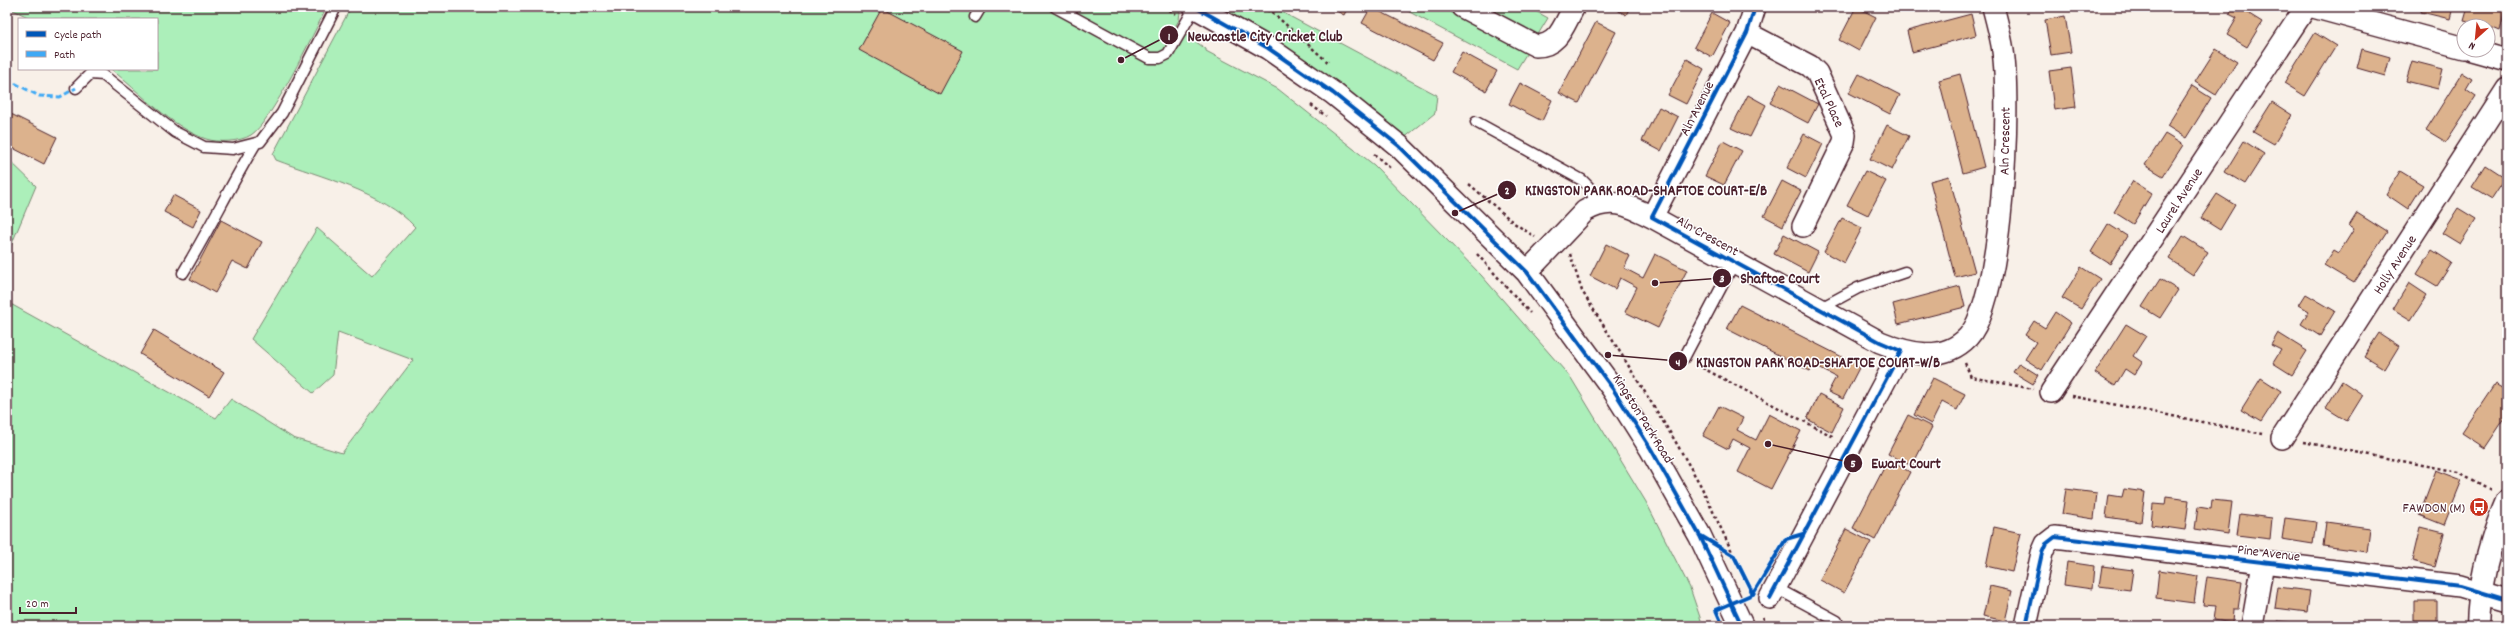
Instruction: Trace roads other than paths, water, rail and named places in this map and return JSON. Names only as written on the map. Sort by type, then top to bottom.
[{"type":"street","points":[[1462,7],[1536,46],[1547,46],[1555,41],[1574,7]]},
{"type":"street","name":"Aln Avenue","points":[[1652,217],[1747,33],[1755,7]]},
{"type":"street","name":"Aln Crescent","points":[[1597,204],[1614,203],[1630,206],[1734,263],[1821,308],[1880,342],[1901,351],[1921,355],[1939,353],[1957,346],[1976,325],[1988,285],[2002,202],[2006,139],[2003,52],[1993,7]]},
{"type":"street","name":"Laurel Avenue","points":[[2051,392],[2306,7]]},
{"type":"street","points":[[2313,7],[2456,46]]},
{"type":"street","name":"Kingston Park Road","points":[[1193,11],[1268,48],[1333,93],[1399,146],[1527,272],[1613,389],[1652,449],[1700,536],[1742,626]]},
{"type":"street","name":"Etal Place","points":[[1747,33],[1814,70],[1845,134],[1844,142],[1803,226]]},
{"type":"street","points":[[2496,57],[2507,60]]},
{"type":"street","name":"Holly Avenue","points":[[2282,438],[2507,89]]},
{"type":"street","points":[[1527,272],[1585,211],[1597,204]]},
{"type":"street","points":[[1773,593],[1901,351]]},
{"type":"street","points":[[2478,626],[2479,593],[2496,527],[2500,496]]},
{"type":"street","name":"Pine Avenue","points":[[2026,626],[2042,552],[2046,544],[2055,537],[2460,586],[2479,593],[2507,600]]},
{"type":"street","points":[[2252,626],[2263,563]]},
{"type":"lane","points":[[76,88],[90,74],[103,75],[175,132],[204,147],[233,149],[260,142],[282,113],[336,7]]},
{"type":"lane","points":[[975,18],[981,7]]},
{"type":"lane","points":[[1055,7],[1149,58],[1160,58],[1168,54],[1193,11]]},
{"type":"lane","points":[[1476,122],[1582,180],[1588,186],[1597,204]]},
{"type":"lane","points":[[183,273],[208,231],[223,198],[256,143]]},
{"type":"lane","points":[[1684,358],[1734,263]]},
{"type":"lane","points":[[1821,308],[1858,288],[1905,272]]},
{"type":"lane","points":[[1773,593],[1837,621]]},
{"type":"place","name":"Newcastle City Cricket Club","points":[[1121,60]]},
{"type":"place","name":"KINGSTON PARK ROAD-SHAFTOE COURT-E/B","points":[[1455,213]]},
{"type":"place","name":"Shaftoe Court","points":[[1655,283]]},
{"type":"place","name":"KINGSTON PARK ROAD-SHAFTOE COURT-W/B","points":[[1608,355]]},
{"type":"place","name":"Ewart Court","points":[[1768,444]]},
{"type":"place","name":"FAWDON (M)","points":[[2479,507]]}]
